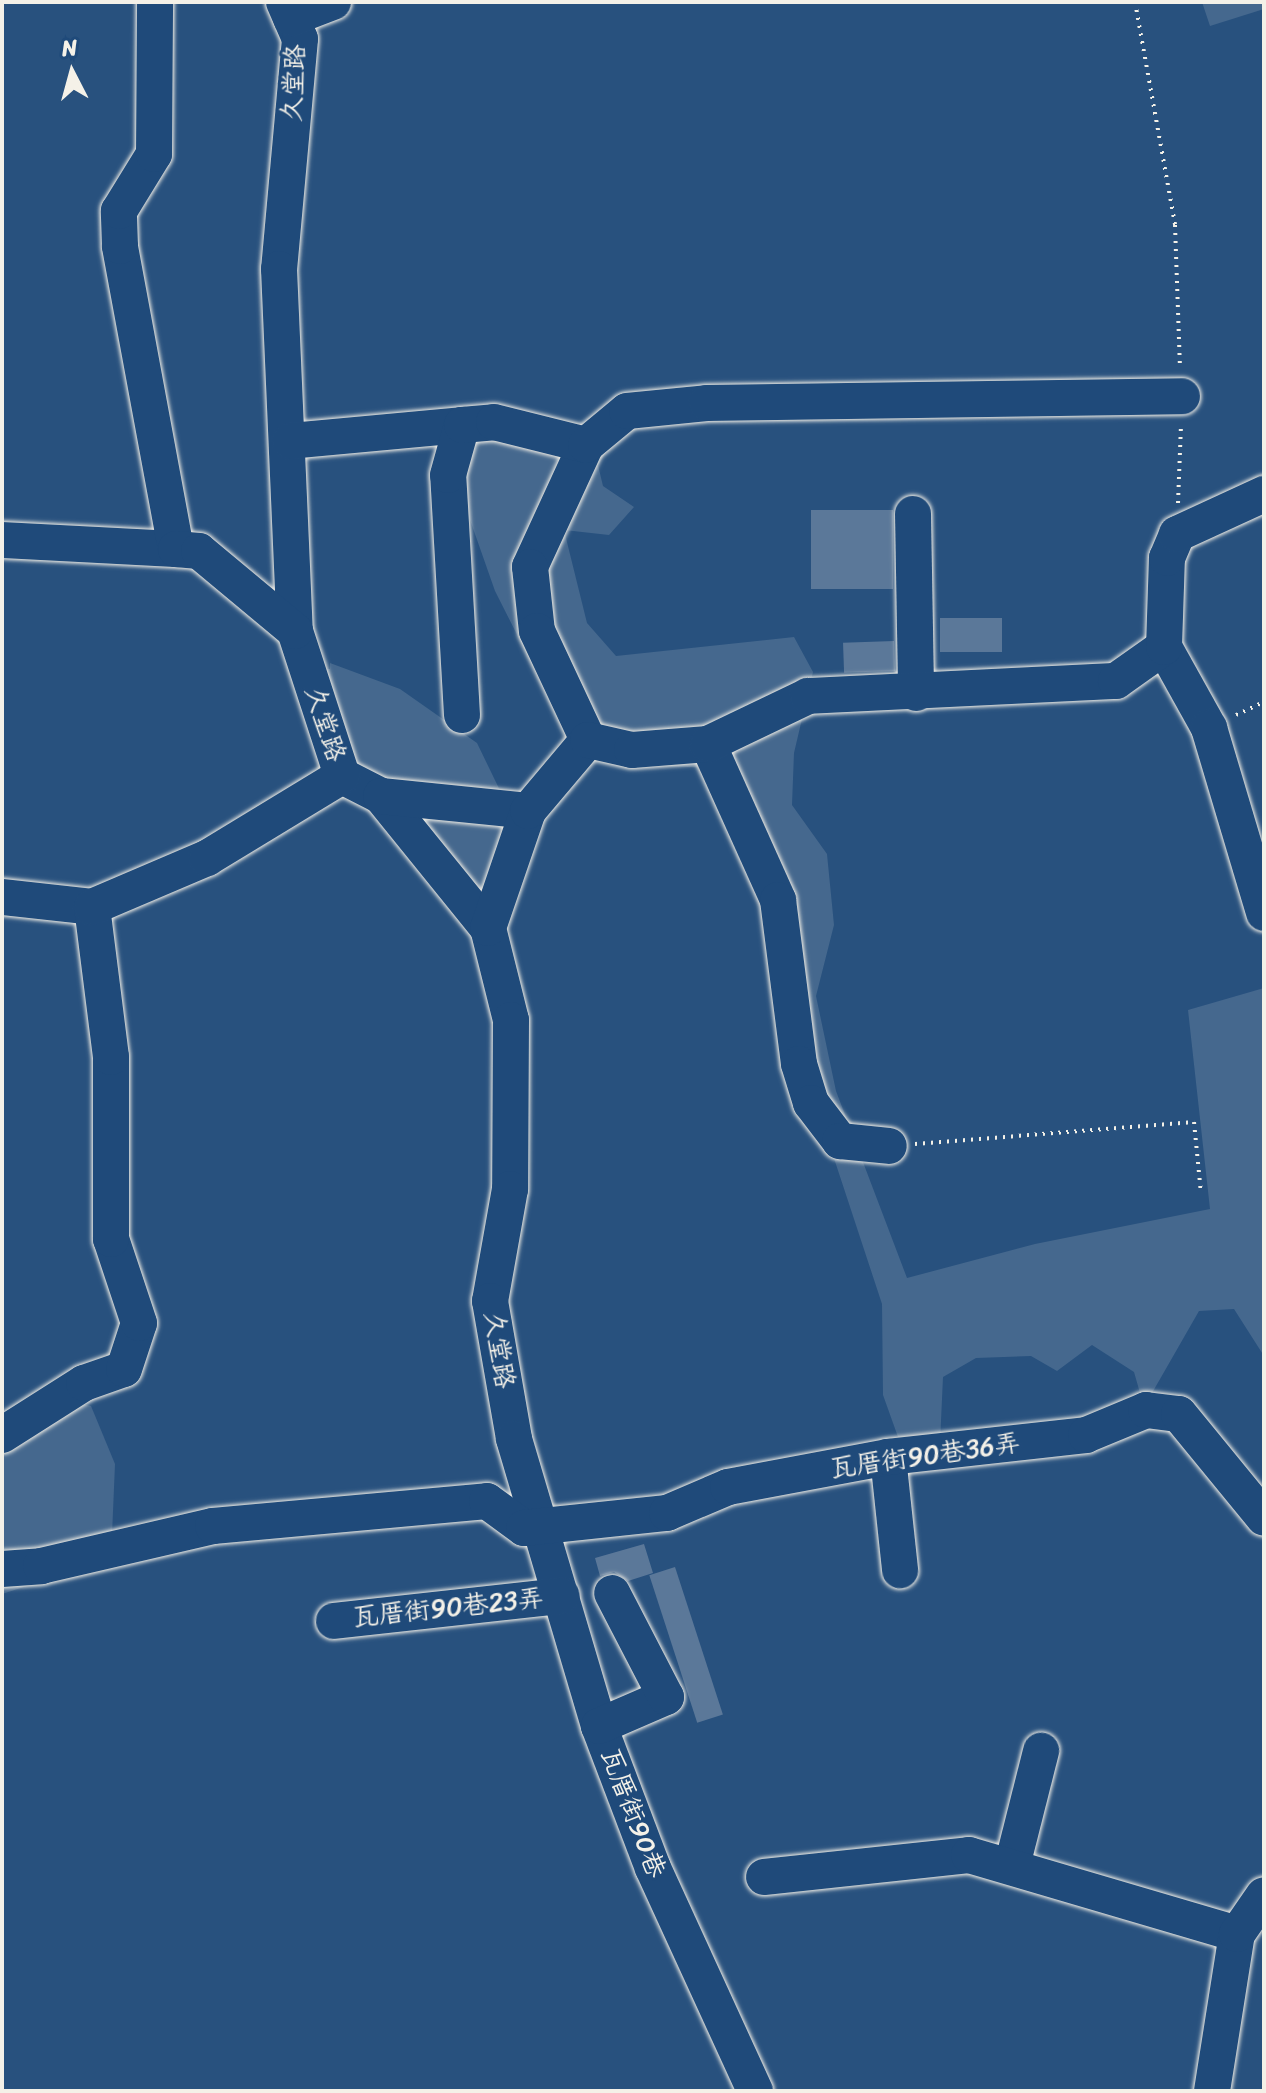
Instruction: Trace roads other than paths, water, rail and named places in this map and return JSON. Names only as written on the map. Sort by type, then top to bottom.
[{"type":"street","points":[[155,2],[154,154],[119,211],[120,246],[176,549]]},
{"type":"street","points":[[287,10],[333,2]]},
{"type":"street","name":"久堂路","points":[[287,10],[300,39],[279,269],[290,441],[295,631],[342,776],[381,796],[488,928],[511,1020],[514,1094],[510,1189],[490,1301],[514,1439],[539,1526]]},
{"type":"street","points":[[588,740],[537,631],[530,567],[586,445],[627,411],[707,403],[1182,396]]},
{"type":"street","points":[[290,441],[494,422],[586,445]]},
{"type":"street","points":[[462,425],[448,475],[462,715]]},
{"type":"street","points":[[1264,494],[1177,534],[1167,558],[1164,647],[1209,728],[1264,913]]},
{"type":"street","points":[[913,514],[916,693]]},
{"type":"street","points":[[2,540],[199,551],[295,631]]},
{"type":"street","points":[[588,740],[632,750],[708,744],[808,696],[1116,681],[1164,647]]},
{"type":"street","points":[[488,928],[528,811],[588,740]]},
{"type":"street","points":[[708,744],[778,900],[799,1064],[811,1103],[840,1141],[889,1146]]},
{"type":"street","points":[[2,897],[92,907],[207,858],[342,776]]},
{"type":"street","points":[[381,796],[528,811]]},
{"type":"street","points":[[2,1435],[84,1383],[124,1369],[139,1323],[111,1239],[111,1057],[92,907]]},
{"type":"street","name":"瓦厝街90巷36弄","points":[[539,1526],[667,1513],[728,1487],[888,1457],[1086,1435],[1146,1410],[1179,1414],[1264,1518]]},
{"type":"street","points":[[888,1457],[900,1570]]},
{"type":"street","points":[[2,1569],[41,1566],[213,1526],[487,1501],[515,1524],[539,1526]]},
{"type":"street","name":"瓦厝街90巷","points":[[539,1526],[599,1726],[653,1868],[755,2091]]},
{"type":"street","points":[[599,1726],[666,1697],[612,1593]]},
{"type":"street","name":"瓦厝街90巷23弄","points":[[334,1621],[562,1596]]},
{"type":"street","points":[[1012,1866],[1041,1751]]},
{"type":"street","points":[[764,1877],[900,1858],[969,1855],[1012,1866],[1088,1894],[1237,1934]]},
{"type":"street","points":[[1212,2091],[1237,1934],[1264,1895]]}]
